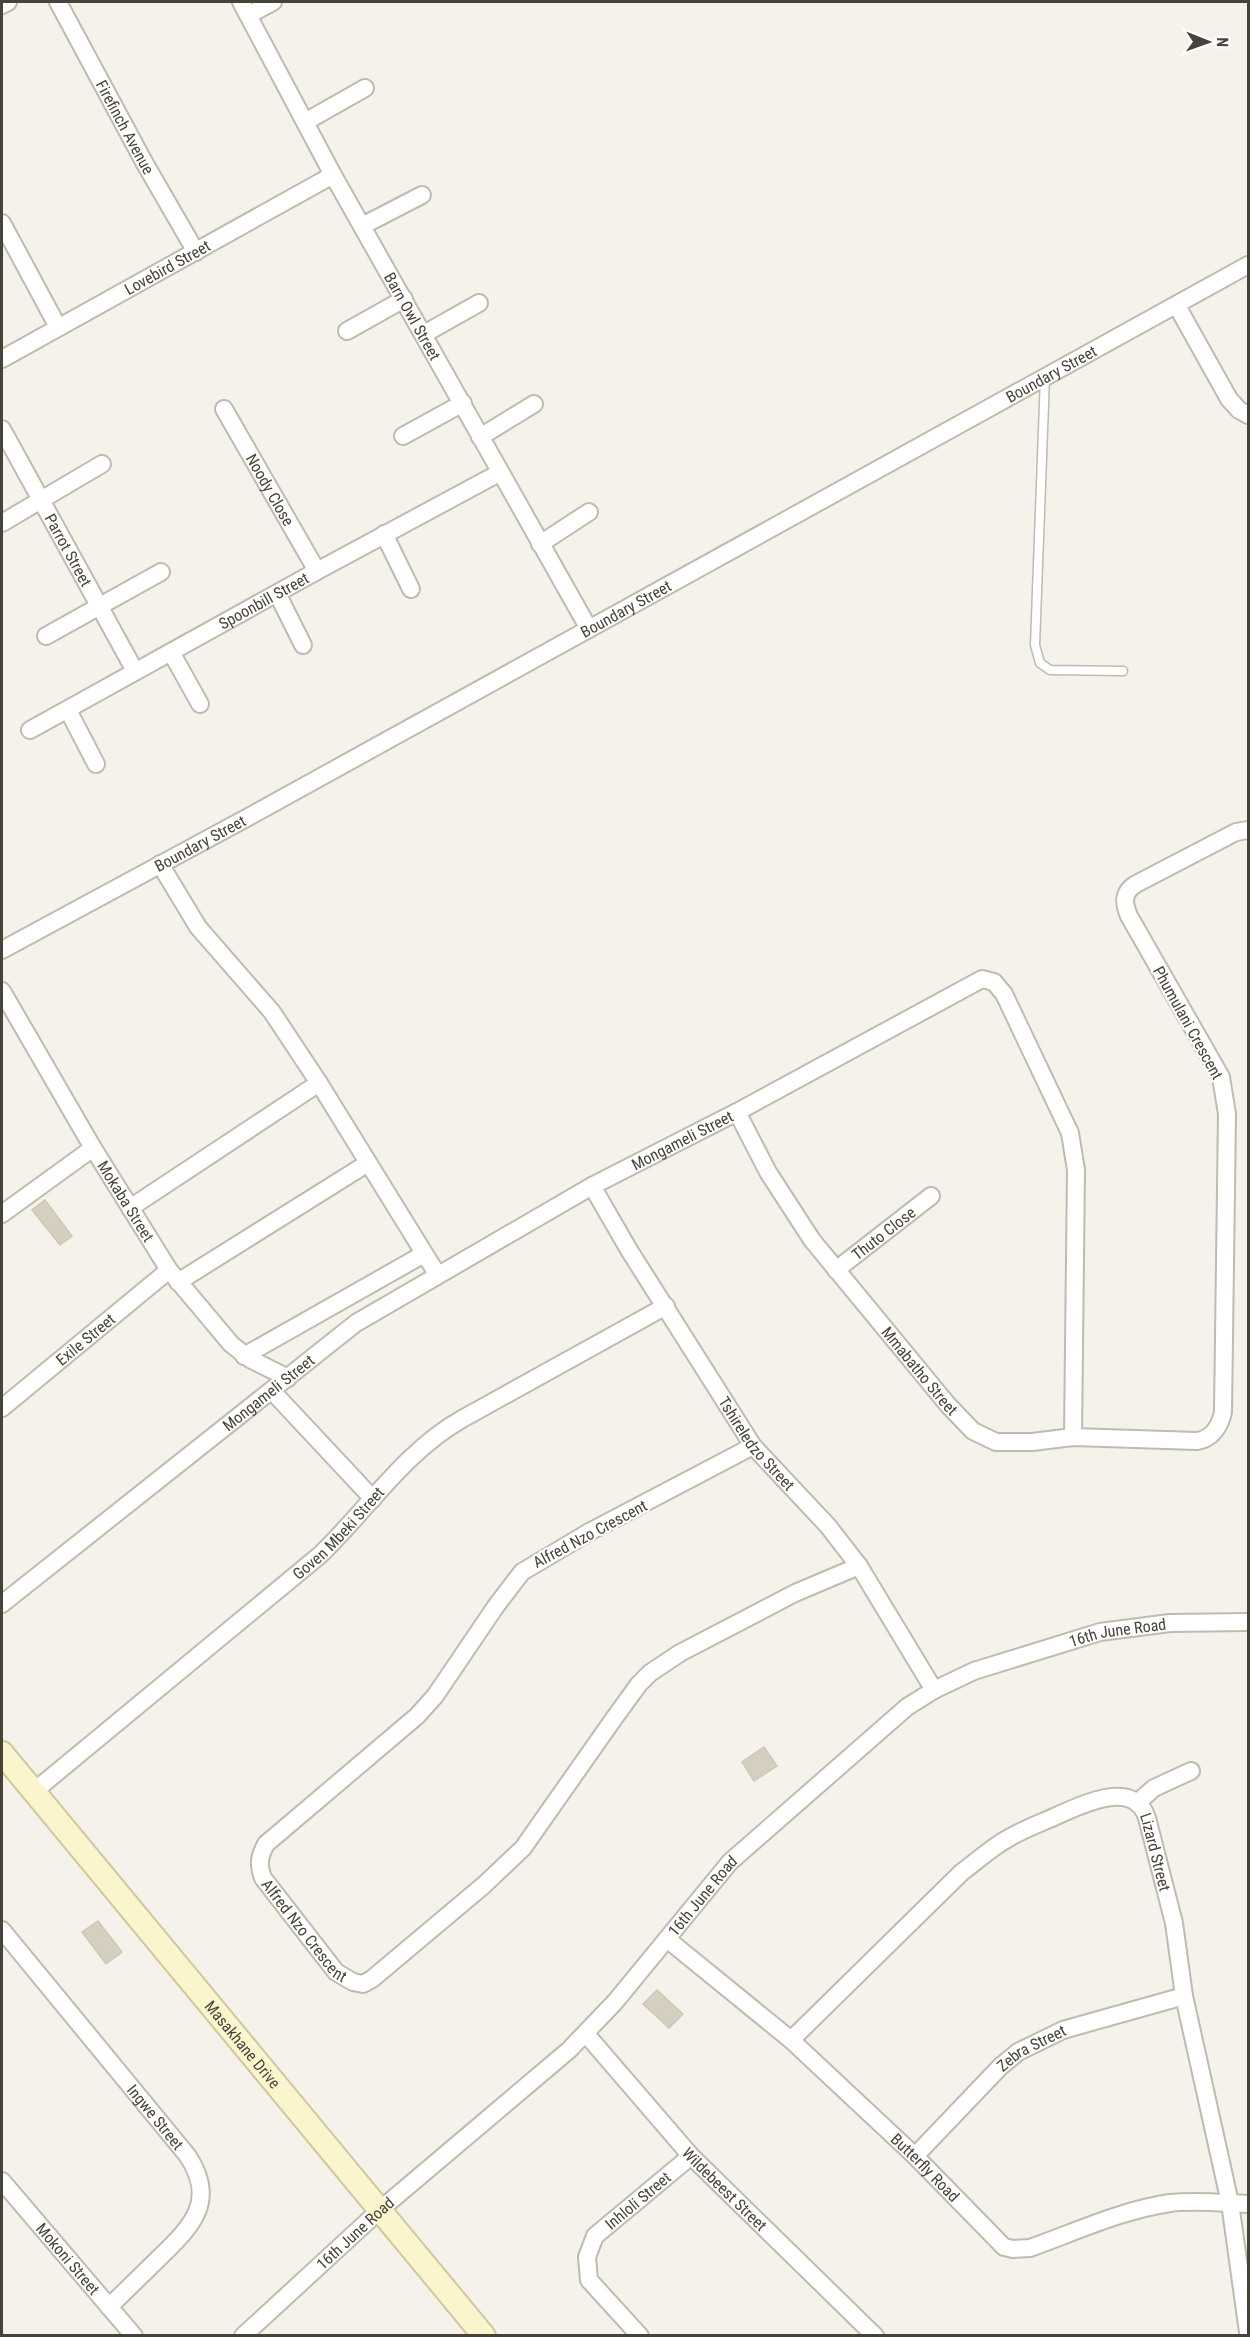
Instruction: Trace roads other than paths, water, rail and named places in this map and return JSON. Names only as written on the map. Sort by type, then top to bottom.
[{"type":"street","name":"Firefinch Avenue","points":[[58,2],[144,162],[196,252]]},
{"type":"street","points":[[245,8],[273,2]]},
{"type":"street","name":"Barn Owl Street","points":[[245,8],[333,175],[589,629]]},
{"type":"street","points":[[305,122],[364,88]]},
{"type":"street","name":"Lovebird Street","points":[[2,359],[333,175]]},
{"type":"street","points":[[362,226],[422,195]]},
{"type":"street","points":[[2,223],[58,327]]},
{"type":"street","name":"Boundary Street","points":[[2,950],[1248,265]]},
{"type":"street","points":[[347,331],[404,299]]},
{"type":"street","points":[[424,334],[479,303]]},
{"type":"street","points":[[1177,306],[1229,399],[1239,410],[1248,415]]},
{"type":"street","points":[[403,436],[463,403]]},
{"type":"street","points":[[480,437],[534,405]]},
{"type":"street","name":"Noody Close","points":[[224,409],[317,571]]},
{"type":"street","name":"Parrot Street","points":[[2,429],[135,671]]},
{"type":"street","points":[[2,523],[102,464]]},
{"type":"street","name":"Spoonbill Street","points":[[30,730],[278,595],[384,534],[500,473]]},
{"type":"street","points":[[540,544],[589,512]]},
{"type":"street","points":[[384,534],[411,589]]},
{"type":"street","points":[[46,636],[161,572]]},
{"type":"street","points":[[278,595],[303,645]]},
{"type":"street","points":[[171,652],[200,704]]},
{"type":"street","points":[[68,710],[96,764]]},
{"type":"street","name":"Phumulani Crescent","points":[[1208,1437],[1220,1425],[1223,1412],[1227,1183],[1227,1114],[1224,1089],[1216,1070],[1129,916],[1125,897],[1128,890],[1137,884],[1236,832],[1248,830]]},
{"type":"street","points":[[160,864],[198,927],[272,1012],[319,1083],[437,1274]]},
{"type":"street","name":"Mongameli Street","points":[[2,1604],[356,1323],[592,1186],[736,1112],[975,982],[987,979],[999,987],[1070,1133],[1074,1150],[1076,1177],[1073,1437]]},
{"type":"street","name":"Mokaba Street","points":[[2,991],[93,1148],[174,1276],[231,1344],[244,1356],[288,1378]]},
{"type":"street","points":[[130,1208],[319,1083]]},
{"type":"street","name":"Mmabatho Street","points":[[736,1112],[792,1211],[836,1270],[948,1405],[973,1431],[996,1442],[1032,1442],[1073,1437],[1197,1441],[1208,1437]]},
{"type":"street","points":[[2,1214],[93,1148]]},
{"type":"street","name":"Exile Street","points":[[2,1408],[174,1276],[368,1163]]},
{"type":"street","name":"Tshireledzo Street","points":[[592,1186],[629,1250],[753,1446],[828,1526],[859,1566],[934,1690]]},
{"type":"street","name":"Thuto Close","points":[[836,1270],[931,1196]]},
{"type":"street","points":[[244,1356],[423,1254]]},
{"type":"street","name":"Goven Mbeki Street","points":[[32,1792],[320,1555],[344,1532],[399,1468],[450,1426],[666,1306]]},
{"type":"street","points":[[272,1391],[373,1499]]},
{"type":"street","name":"Alfred Nzo Crescent","points":[[753,1446],[591,1531],[522,1572],[435,1696],[417,1716],[266,1844],[259,1858],[260,1868],[270,1889],[336,1972],[353,1982],[363,1983],[372,1979],[512,1859],[532,1835],[639,1684],[650,1673],[680,1653],[795,1593],[859,1566]]},
{"type":"street","name":"16th June Road","points":[[243,2336],[381,2209],[586,2034],[730,1862],[907,1707],[934,1690],[974,1671],[1100,1632],[1170,1623],[1248,1623]]},
{"type":"street","name":"Masakhane Drive","points":[[2,1753],[484,2336]]},
{"type":"street","points":[[1137,1803],[1154,1788],[1191,1771]]},
{"type":"street","name":"Lizard Street","points":[[791,2040],[962,1872],[992,1848],[1025,1830],[1097,1799],[1120,1797],[1137,1803],[1147,1818],[1174,1923],[1184,1996],[1230,2203],[1248,2332]]},
{"type":"street","name":"Ingwe Street","points":[[2,1929],[187,2156],[199,2177],[201,2199],[191,2225],[109,2307]]},
{"type":"street","name":"Butterfly Road","points":[[667,1939],[791,2040],[915,2156],[997,2242],[1012,2249],[1030,2248],[1149,2208],[1189,2202],[1248,2204]]},
{"type":"street","name":"Zebra Street","points":[[915,2156],[1000,2067],[1018,2052],[1063,2030],[1184,1996]]},
{"type":"street","name":"Wildebeest Street","points":[[586,2034],[691,2156],[876,2336]]},
{"type":"street","name":"Inhloli Street","points":[[640,2336],[589,2280],[587,2257],[595,2236],[691,2156]]},
{"type":"street","name":"Mokoni Street","points":[[2,2181],[134,2336]]},
{"type":"lane","points":[[1045,377],[1035,645],[1040,663],[1050,670],[1123,671]]}]
